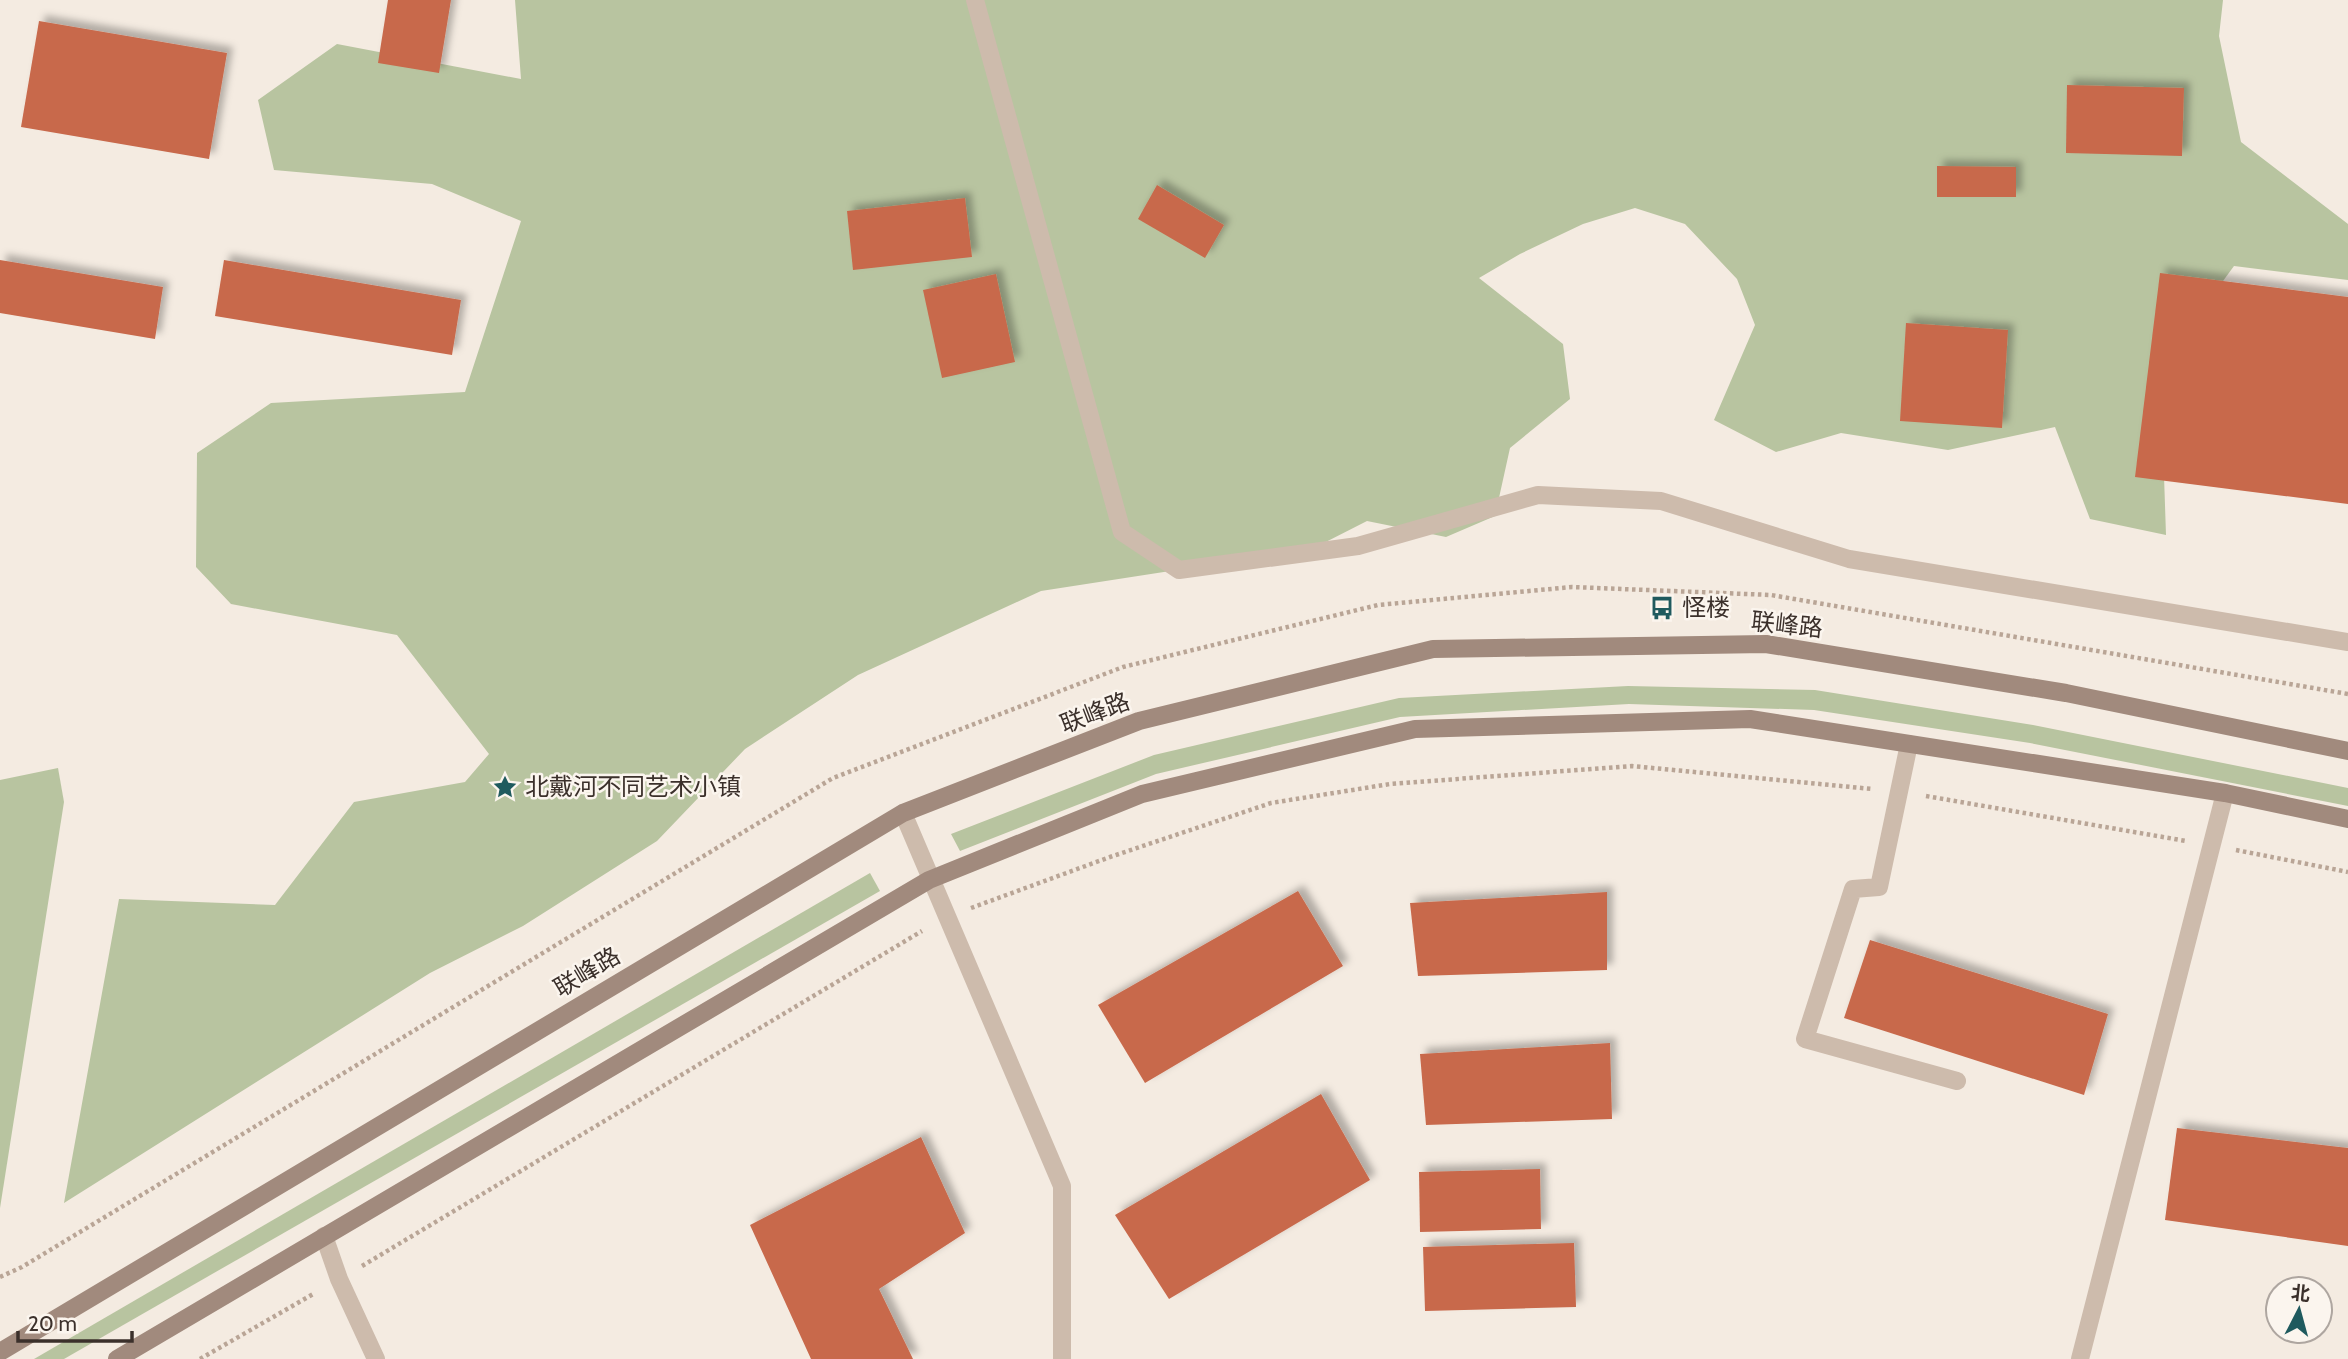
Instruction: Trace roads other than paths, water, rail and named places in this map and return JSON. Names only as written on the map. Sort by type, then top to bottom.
[{"type":"main road","name":"联峰路","points":[[0,1352],[903,813],[1139,721],[1433,649],[1766,644],[2066,693],[2348,751]]},
{"type":"main road","points":[[117,1359],[929,880],[1142,794],[1415,729],[1750,719],[2225,793],[2348,819]]},
{"type":"lane","points":[[975,0],[1122,532],[1179,570],[1358,547],[1538,495],[1661,501],[1849,559],[2348,642]]},
{"type":"lane","points":[[1909,744],[1878,887],[1853,889],[1805,1039],[1957,1081]]},
{"type":"lane","points":[[2080,1359],[2225,793]]},
{"type":"lane","points":[[903,813],[929,880],[1062,1186],[1062,1359]]},
{"type":"lane","points":[[324,1236],[339,1279],[376,1359]]},
{"type":"place","name":"怪楼","points":[[1662,608]]},
{"type":"place","name":"北戴河不同艺术小镇","points":[[505,787]]}]
